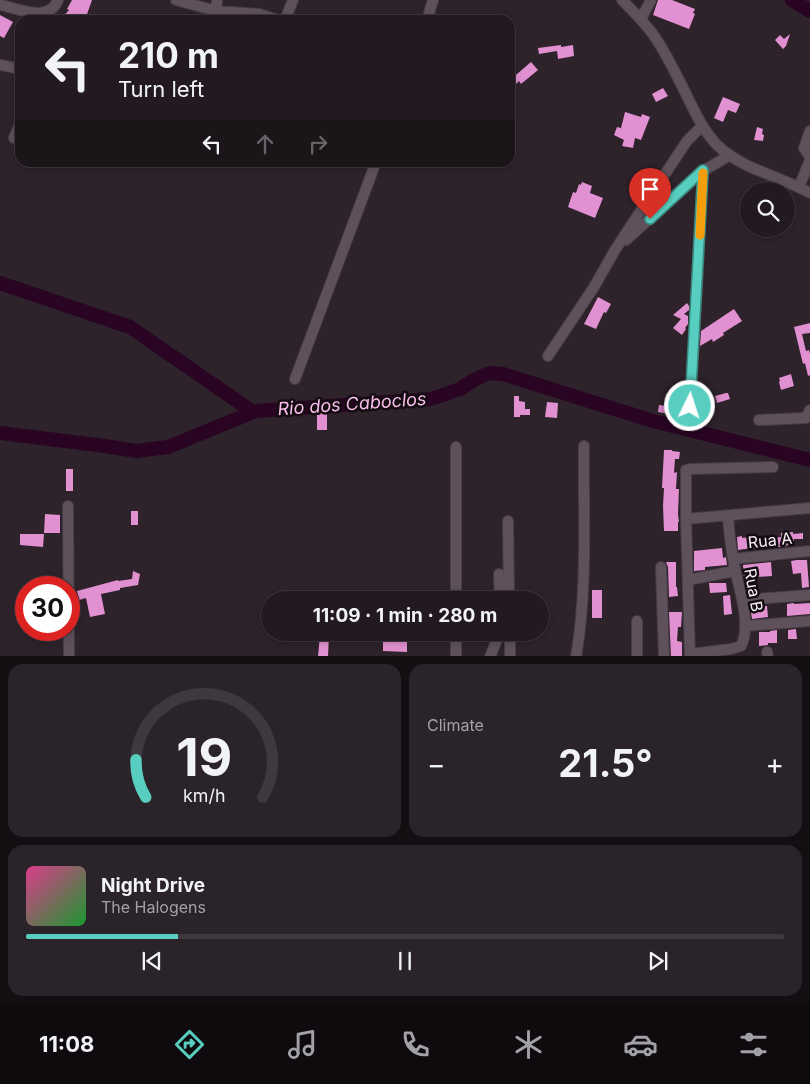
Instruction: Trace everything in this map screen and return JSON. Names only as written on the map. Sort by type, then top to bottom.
[{"type":"street","points":[[1,4],[45,13],[56,5],[58,0]]},
{"type":"street","points":[[176,0],[216,11],[261,15]]},
{"type":"street","points":[[216,11],[217,0]]},
{"type":"street","points":[[287,15],[293,0]]},
{"type":"street","points":[[428,15],[433,0]]},
{"type":"street","points":[[622,0],[641,19],[655,37],[702,126],[719,147],[744,164],[810,193]]},
{"type":"street","points":[[641,19],[651,0]]},
{"type":"street","points":[[0,65],[15,68]]},
{"type":"street","points":[[548,356],[594,288],[615,250],[687,141],[702,126]]},
{"type":"street","points":[[799,187],[810,158],[804,148],[810,131]]},
{"type":"street","points":[[615,250],[703,170],[730,155]]},
{"type":"street","points":[[295,379],[374,167]]},
{"type":"street","points":[[690,406],[703,170]]},
{"type":"street","points":[[759,420],[809,415]]},
{"type":"street","points":[[576,656],[583,587],[584,446]]},
{"type":"street","points":[[456,447],[456,591]]},
{"type":"street","points":[[773,467],[686,470],[690,655],[741,646],[744,640],[745,626],[810,620]]},
{"type":"street","points":[[68,506],[69,576]]},
{"type":"street","points":[[686,519],[810,508]]},
{"type":"street","name":"Rua B","points":[[728,516],[735,571],[743,600],[745,626]]},
{"type":"street","points":[[508,521],[509,591]]},
{"type":"street","name":"Rua A","points":[[733,559],[810,551]]},
{"type":"street","points":[[661,567],[664,656]]},
{"type":"street","name":"Rua A","points":[[688,580],[735,571]]},
{"type":"street","points":[[500,574],[500,591]]},
{"type":"street","points":[[743,600],[810,595]]},
{"type":"street","points":[[637,621],[637,656]]},
{"type":"street","points":[[69,641],[69,656]]},
{"type":"street","points":[[456,641],[456,656]]},
{"type":"street","points":[[490,656],[496,641]]},
{"type":"street","points":[[510,641],[510,656]]},
{"type":"building","points":[[72,0],[92,0],[87,15],[64,15],[69,10],[67,9]]},
{"type":"building","points":[[658,0],[672,0],[695,9],[689,29],[653,15]]},
{"type":"building","points":[[0,15],[13,22],[4,38],[0,36]]},
{"type":"building","points":[[790,34],[783,49],[775,40],[780,35],[784,39]]},
{"type":"building","points":[[561,45],[561,47],[573,45],[574,56],[558,59],[557,51],[539,54],[538,48]]},
{"type":"building","points":[[531,62],[538,70],[521,84],[519,81],[515,85],[515,76]]},
{"type":"building","points":[[663,88],[668,96],[656,102],[652,94]]},
{"type":"building","points":[[723,97],[740,104],[736,113],[728,110],[723,122],[714,118]]},
{"type":"building","points":[[625,112],[641,117],[642,114],[650,117],[641,140],[635,138],[633,148],[622,146],[624,140],[614,135],[617,127],[621,128]]},
{"type":"building","points":[[757,127],[763,129],[763,141],[754,140]]},
{"type":"building","points":[[582,182],[592,186],[590,193],[603,198],[595,218],[568,207],[573,192],[576,193],[579,184],[581,185]]},
{"type":"building","points":[[598,297],[611,304],[606,313],[604,312],[596,329],[584,324]]},
{"type":"building","points":[[687,303],[689,310],[684,314],[688,316],[688,324],[682,335],[673,328],[681,319],[673,315]]},
{"type":"building","points":[[734,309],[742,321],[713,342],[712,339],[700,346],[701,331]]},
{"type":"building","points":[[810,323],[810,333],[802,334],[806,351],[809,350],[810,354],[810,375],[808,376],[805,363],[803,364],[794,327]]},
{"type":"building","points":[[791,374],[794,386],[781,390],[779,378]]},
{"type":"building","points":[[728,393],[730,399],[717,403],[715,396]]},
{"type":"building","points":[[514,396],[519,396],[519,401],[525,402],[525,409],[530,409],[530,415],[514,417]]},
{"type":"building","points":[[547,402],[558,403],[557,418],[545,417]]},
{"type":"building","points":[[672,403],[683,405],[681,416],[658,412],[659,405],[669,406]]},
{"type":"building","points":[[317,412],[327,412],[327,430],[317,430]]},
{"type":"building","points":[[664,450],[680,452],[679,459],[675,459],[674,473],[677,472],[676,489],[679,489],[678,531],[664,531],[664,488],[662,488]]},
{"type":"building","points":[[66,469],[73,469],[73,491],[66,491]]},
{"type":"building","points":[[131,511],[138,511],[138,525],[131,525]]},
{"type":"building","points":[[45,514],[60,515],[60,533],[44,533]]},
{"type":"building","points":[[793,532],[793,534],[803,533],[803,539],[794,539],[794,544],[787,546],[738,550],[737,537],[759,536],[759,540],[781,537],[781,533]]},
{"type":"building","points":[[20,534],[44,534],[43,547],[20,545]]},
{"type":"building","points":[[722,548],[723,558],[726,557],[727,565],[705,567],[705,570],[694,571],[694,551]]},
{"type":"building","points":[[807,560],[809,587],[802,588],[801,573],[793,574],[791,561]]},
{"type":"building","points":[[666,562],[676,562],[678,596],[669,597],[668,567]]},
{"type":"building","points":[[771,562],[772,576],[744,578],[743,565]]},
{"type":"building","points":[[133,571],[140,574],[138,585],[101,594],[105,614],[90,617],[86,598],[80,600],[80,590],[118,580],[132,579]]},
{"type":"building","points":[[709,583],[726,583],[727,592],[710,593]]},
{"type":"building","points":[[592,590],[602,590],[602,618],[592,618]]},
{"type":"building","points":[[730,595],[732,614],[724,615],[723,596]]},
{"type":"building","points":[[810,603],[810,614],[787,616],[787,604]]},
{"type":"building","points":[[750,606],[767,606],[768,617],[752,619]]},
{"type":"building","points":[[669,612],[682,612],[681,627],[678,627],[677,641],[682,642],[682,656],[671,656]]},
{"type":"building","points":[[796,629],[797,639],[788,639],[788,630]]},
{"type":"building","points":[[777,630],[777,643],[759,646],[759,632]]},
{"type":"building","points":[[319,641],[329,641],[328,656],[318,656]]},
{"type":"building","points":[[383,641],[407,641],[407,652],[383,651]]},
{"type":"waterway","points":[[792,0],[810,11]]},
{"type":"waterway","name":"Rio dos Caboclos","points":[[0,283],[130,327],[253,412]]},
{"type":"waterway","name":"Rio dos Caboclos","points":[[0,433],[136,451],[168,447],[256,411],[431,399],[460,389],[489,373],[503,374],[653,421],[810,460]]},
{"type":"slow traffic","points":[[700,235],[703,173]]},
{"type":"route","points":[[650,219],[703,170],[690,406]]}]
